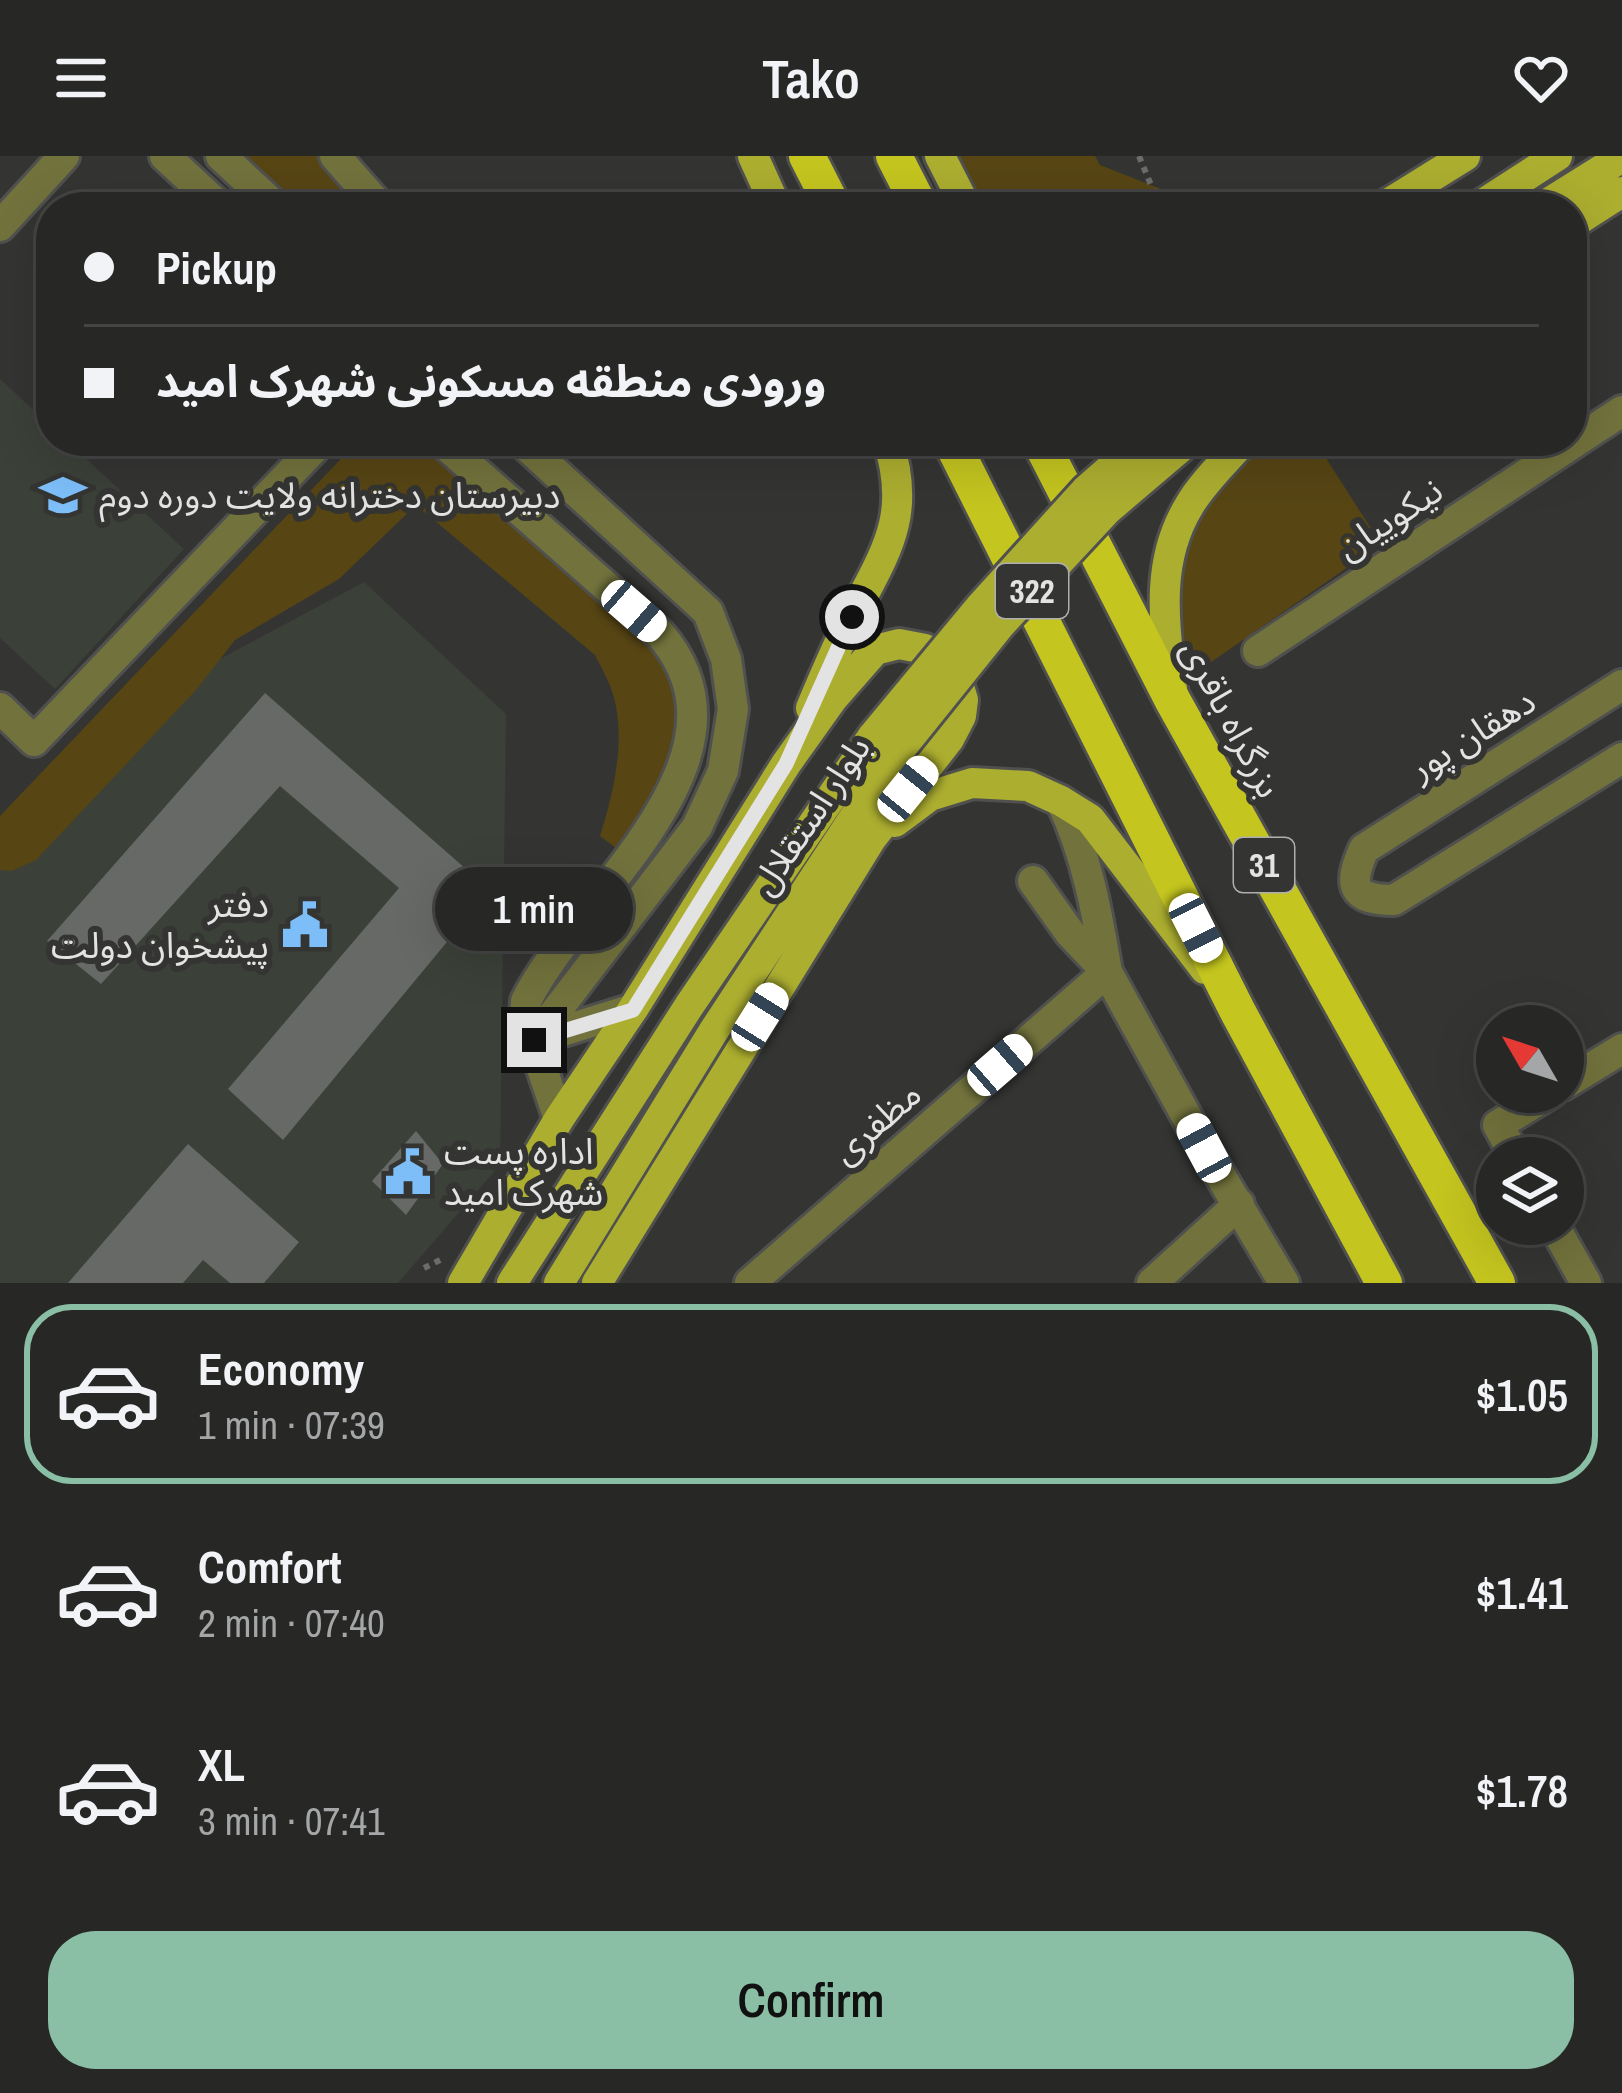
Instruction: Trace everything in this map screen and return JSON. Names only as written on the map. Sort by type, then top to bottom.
[{"type":"highway","points":[[807,156],[825,192]]},
{"type":"highway","points":[[894,156],[912,192]]},
{"type":"highway","name":"31","points":[[959,456],[1238,1012],[1384,1283]]},
{"type":"highway","name":"بزرگراه باقری","points":[[1048,456],[1173,701],[1497,1283]]},
{"type":"main road","points":[[753,156],[769,192]]},
{"type":"main road","points":[[940,156],[958,192]]},
{"type":"main road","points":[[1407,192],[1465,156]]},
{"type":"main road","points":[[1501,192],[1557,156]]},
{"type":"main road","points":[[1567,192],[1622,157]]},
{"type":"main road","points":[[1587,214],[1622,192]]},
{"type":"main road","points":[[786,764],[893,533],[900,500],[892,456]]},
{"type":"main road","name":"بلوار استقلال","points":[[512,1283],[689,1006],[980,607],[1123,456]]},
{"type":"main road","name":"بلوار استقلال","points":[[559,1283],[883,746],[1107,510],[1171,456]]},
{"type":"main road","points":[[1173,701],[1162,602],[1172,538],[1190,502],[1230,456]]},
{"type":"main road","points":[[463,1283],[560,1119],[832,698],[875,650],[899,644],[925,649],[945,663],[959,687],[961,716],[949,739],[871,839],[597,1283]]},
{"type":"main road","points":[[871,839],[930,796],[972,783],[1028,787],[1060,801],[1090,819],[1238,1012]]},
{"type":"street","points":[[0,226],[64,156]]},
{"type":"street","points":[[165,156],[204,192]]},
{"type":"street","points":[[221,156],[260,192]]},
{"type":"street","points":[[335,156],[367,192]]},
{"type":"street","name":"نیکوییان","points":[[1587,434],[1622,411]]},
{"type":"street","points":[[0,708],[34,741],[307,456]]},
{"type":"street","points":[[458,456],[660,634],[684,671],[691,704],[686,759],[669,802],[526,1000],[525,1018],[560,1119]]},
{"type":"street","points":[[534,1040],[697,827],[723,771],[733,709],[726,659],[708,612],[537,456]]},
{"type":"street","name":"نیکوییان","points":[[1258,651],[1554,456]]},
{"type":"street","name":"دهقان پور","points":[[1622,686],[1364,849],[1356,866],[1356,886],[1373,900],[1394,900],[1622,758]]},
{"type":"street","points":[[1060,801],[1074,827],[1092,886],[1107,972]]},
{"type":"street","points":[[1034,881],[1070,933],[1107,972],[1285,1283]]},
{"type":"street","name":"مظفری","points":[[750,1283],[1107,972]]},
{"type":"street","points":[[534,1040],[633,1010]]},
{"type":"street","points":[[1584,1072],[1622,1049]]},
{"type":"street","points":[[1505,1137],[1498,1125],[1518,1113]]},
{"type":"street","points":[[1152,1283],[1239,1204]]},
{"type":"street","points":[[1565,1245],[1586,1283]]},
{"type":"path","points":[[1139,156],[1154,192]]},
{"type":"shaded area","points":[[245,156],[320,156],[357,192],[282,192]]},
{"type":"shaded area","points":[[949,156],[1095,156],[1100,165],[1162,192],[967,192]]},
{"type":"shaded area","name":"دبیرستان دخترانه ولایت دوره دوم","points":[[0,379],[36,412],[36,456],[83,456],[184,549],[55,689],[0,638]]},
{"type":"shaded area","points":[[344,456],[435,456],[647,639],[672,675],[678,746],[621,852],[600,836],[614,782],[618,727],[612,691],[595,655],[416,505],[339,579],[235,640],[196,690],[36,860],[12,871],[0,870],[0,816]]},
{"type":"shaded area","points":[[1252,456],[1325,456],[1381,544],[1194,674],[1179,599],[1184,553],[1205,509]]},
{"type":"shaded area","points":[[364,582],[506,714],[500,1165],[398,1283],[0,1283],[0,834],[115,715]]},
{"type":"building","points":[[265,693],[490,890],[283,1140],[228,1089],[399,888],[280,786],[101,984],[47,941]]},
{"type":"building","name":"اداره پست شهرک امید","points":[[416,1131],[443,1164],[406,1215],[372,1181]]},
{"type":"building","points":[[188,1144],[299,1242],[264,1283],[230,1283],[203,1260],[183,1283],[68,1283]]},
{"type":"place","name":"دبیرستان دخترانه ولایت دوره دوم","points":[[63,495]]},
{"type":"place","name":"دفتر پیشخوان دولت","points":[[305,925]]},
{"type":"place","name":"اداره پست شهرک امید","points":[[408,1172]]},
{"type":"route","points":[[534,1040],[633,1010],[786,764],[852,617]]}]
